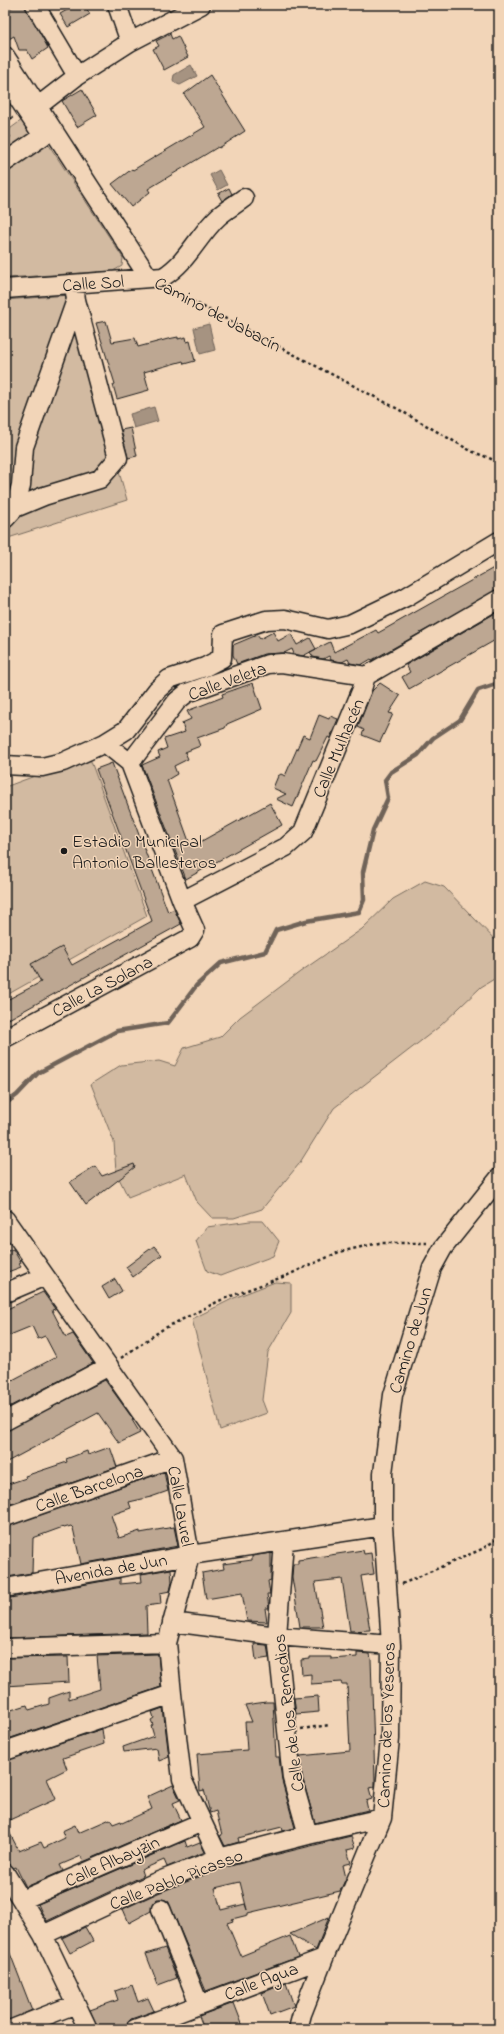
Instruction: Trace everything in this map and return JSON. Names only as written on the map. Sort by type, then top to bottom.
[{"type":"street","points":[[35,5],[77,76]]},
{"type":"street","points":[[117,5],[130,42]]},
{"type":"street","points":[[37,106],[77,76],[130,42],[201,5]]},
{"type":"street","name":"Camino de Jabacín","points":[[5,56],[149,278]]},
{"type":"street","points":[[5,83],[7,82],[42,136],[5,162]]},
{"type":"street","name":"Calle Sol","points":[[5,289],[75,292],[149,278],[163,277],[173,271],[219,216],[244,198]]},
{"type":"street","points":[[10,513],[44,496],[100,479],[118,458],[75,292]]},
{"type":"street","points":[[10,513],[21,485],[24,447],[75,292]]},
{"type":"street","points":[[5,765],[42,767],[63,762],[105,743],[126,730],[157,690],[169,679],[205,667],[222,658],[223,634],[266,620],[285,619],[328,629],[350,624],[406,597],[499,541]]},
{"type":"street","name":"Calle Mulhacén","points":[[182,901],[286,847],[303,832],[366,676],[499,599]]},
{"type":"street","name":"Calle Veleta","points":[[130,763],[177,701],[187,693],[268,664],[282,663],[366,676]]},
{"type":"street","points":[[105,743],[130,763],[182,901]]},
{"type":"street","name":"Calle La Solana","points":[[5,1038],[190,938],[195,930],[182,901]]},
{"type":"street","name":"Camino de Jun","points":[[383,1526],[383,1473],[393,1395],[432,1268],[443,1248],[499,1178]]},
{"type":"street","name":"Calle Laurel","points":[[5,1219],[173,1458],[190,1555],[167,1643],[172,1694],[182,1779],[219,1858]]},
{"type":"street","points":[[5,1293],[45,1276]]},
{"type":"street","points":[[5,1421],[109,1366]]},
{"type":"street","name":"Calle Barcelona","points":[[5,1517],[173,1458]]},
{"type":"street","name":"Avenida de Jun","points":[[5,1588],[190,1555],[383,1526]]},
{"type":"street","name":"Camino de los Yeseros","points":[[298,2029],[302,2014],[324,1958],[382,1818],[390,1739],[391,1645],[383,1526]]},
{"type":"street","name":"Calle de los Remedios","points":[[284,1542],[277,1636],[292,1778],[308,1835]]},
{"type":"street","points":[[172,1622],[277,1636],[391,1645]]},
{"type":"street","points":[[5,1648],[167,1643]]},
{"type":"street","points":[[5,1751],[172,1694]]},
{"type":"street","name":"Calle Pablo Picasso","points":[[43,1935],[154,1883],[219,1858],[382,1818]]},
{"type":"street","name":"Calle Albayzin","points":[[22,1900],[202,1822]]},
{"type":"street","points":[[5,1873],[43,1935],[88,2029]]},
{"type":"street","points":[[161,1909],[199,2004]]},
{"type":"street","name":"Calle Agua","points":[[135,2029],[324,1958]]},
{"type":"street","points":[[12,2029],[76,2004]]},
{"type":"path","name":"Camino de Jabacín","points":[[149,278],[396,408],[471,451],[499,462]]},
{"type":"path","points":[[109,1366],[163,1329],[223,1299],[288,1275],[339,1252],[379,1243],[423,1242],[443,1248]]},
{"type":"path","points":[[387,1586],[399,1585],[482,1549],[499,1538]]},
{"type":"path","points":[[287,1730],[330,1725]]},
{"type":"shaded area","points":[[191,65],[197,76],[180,85],[175,83],[173,80],[174,75]]},
{"type":"shaded area","points":[[5,94],[13,106],[5,112]]},
{"type":"shaded area","points":[[22,120],[32,133],[5,151],[5,141],[11,137],[7,131]]},
{"type":"shaded area","points":[[43,136],[123,258],[122,266],[113,271],[5,278],[5,162]]},
{"type":"shaded area","points":[[219,170],[227,185],[218,190],[210,175]]},
{"type":"shaded area","points":[[69,295],[127,500],[5,539],[5,507],[7,506],[5,300]]},
{"type":"shaded area","points":[[209,324],[215,350],[200,354],[194,328]]},
{"type":"shaded area","points":[[154,407],[158,421],[134,428],[130,414]]},
{"type":"shaded area","name":"Estadio Municipal Antonio Ballesteros","points":[[89,756],[147,916],[5,996],[5,787]]},
{"type":"shaded area","points":[[425,881],[444,887],[499,944],[499,976],[481,987],[439,1027],[334,1108],[299,1164],[262,1209],[234,1218],[212,1218],[197,1202],[186,1174],[128,1197],[116,1172],[114,1142],[91,1084],[121,1065],[159,1061],[175,1066],[184,1048],[220,1037],[240,1017],[300,972],[362,929],[393,899]]},
{"type":"shaded area","points":[[250,1221],[263,1221],[279,1241],[273,1256],[220,1276],[207,1271],[196,1241],[207,1227]]},
{"type":"shaded area","points":[[275,1282],[291,1283],[291,1313],[268,1352],[262,1400],[267,1413],[220,1430],[192,1319],[234,1298]]},
{"type":"building","points":[[16,5],[25,5],[48,48],[32,59],[27,50],[19,50],[14,36],[5,41],[5,11]]},
{"type":"building","points":[[76,5],[84,5],[90,14],[68,27],[60,14]]},
{"type":"building","points":[[170,34],[172,39],[178,36],[188,57],[164,70],[153,49],[159,46],[156,41]]},
{"type":"building","points":[[210,75],[245,131],[219,148],[218,147],[148,189],[150,192],[131,207],[112,184],[132,169],[133,170],[205,127],[184,94]]},
{"type":"building","points":[[82,89],[97,115],[77,127],[62,101]]},
{"type":"building","points":[[229,188],[232,194],[222,201],[218,194]]},
{"type":"building","points":[[106,321],[112,342],[135,338],[138,347],[168,339],[186,337],[187,342],[190,341],[195,361],[184,364],[183,361],[144,372],[149,390],[117,399],[113,385],[115,384],[96,323]]},
{"type":"building","points":[[131,428],[137,456],[128,458],[121,430]]},
{"type":"building","points":[[499,565],[499,589],[372,660],[371,659],[361,665],[350,663],[348,659],[342,662],[331,660],[329,656],[323,659],[313,657],[310,652],[330,642],[334,652],[376,630],[378,633]]},
{"type":"building","points":[[499,611],[499,638],[409,689],[402,677],[410,672],[406,665]]},
{"type":"building","points":[[273,632],[278,641],[291,634],[297,645],[310,638],[316,649],[303,656],[294,654],[292,649],[284,653],[264,654],[237,664],[233,655],[233,645],[257,635],[260,639]]},
{"type":"building","points":[[253,683],[262,709],[227,724],[225,728],[197,738],[200,746],[185,752],[188,759],[174,766],[177,774],[167,780],[191,847],[270,803],[282,825],[186,879],[142,765],[160,757],[158,752],[167,748],[164,739],[185,732],[182,723],[191,719],[187,711],[223,697],[222,694]]},
{"type":"building","points":[[380,683],[400,696],[389,713],[393,714],[380,742],[362,735],[364,730],[358,727],[372,691]]},
{"type":"building","points":[[319,715],[329,719],[330,716],[338,719],[330,738],[328,737],[316,761],[313,760],[293,807],[276,799],[286,794],[273,788],[278,776],[281,774],[285,776],[303,735],[310,738]]},
{"type":"building","points":[[112,763],[168,912],[174,909],[181,924],[5,1021],[5,1001],[41,982],[31,964],[62,947],[72,965],[152,921],[96,769]]},
{"type":"building","points":[[134,1164],[135,1167],[86,1205],[70,1182],[95,1166],[102,1176]]},
{"type":"building","points":[[154,1246],[162,1255],[133,1277],[126,1267]]},
{"type":"building","points":[[13,1249],[21,1263],[19,1264],[21,1267],[5,1273],[5,1252]]},
{"type":"building","points":[[115,1279],[122,1291],[109,1299],[102,1287]]},
{"type":"building","points":[[43,1292],[55,1309],[52,1310],[66,1337],[73,1334],[93,1363],[5,1409],[5,1384],[56,1357],[45,1336],[38,1339],[32,1326],[5,1337],[5,1310]]},
{"type":"building","points":[[105,1380],[133,1419],[132,1420],[140,1433],[119,1443],[98,1413],[5,1463],[5,1431]]},
{"type":"building","points":[[110,1447],[117,1467],[11,1504],[5,1485],[26,1478],[25,1476],[67,1462],[66,1459],[87,1451],[88,1455]]},
{"type":"building","points":[[164,1472],[168,1491],[129,1502],[131,1508],[111,1515],[119,1538],[140,1531],[140,1533],[174,1527],[178,1546],[81,1564],[73,1528],[71,1526],[63,1527],[33,1538],[32,1573],[7,1577],[5,1567],[5,1527]]},
{"type":"building","points":[[363,1550],[364,1554],[371,1553],[374,1574],[361,1576],[370,1630],[350,1631],[342,1579],[315,1582],[323,1627],[300,1627],[292,1577],[293,1564],[298,1564],[298,1560]]},
{"type":"building","points":[[271,1553],[271,1580],[268,1581],[270,1594],[267,1594],[269,1608],[265,1608],[267,1622],[247,1621],[242,1593],[206,1599],[202,1573],[224,1569],[223,1564],[252,1560],[252,1556]]},
{"type":"building","points":[[171,1569],[172,1582],[170,1591],[160,1593],[161,1604],[146,1606],[147,1633],[5,1638],[5,1599],[120,1578],[120,1584],[142,1582],[141,1574]]},
{"type":"building","points":[[254,1644],[267,1645],[269,1658],[256,1660]]},
{"type":"building","points":[[357,1653],[370,1654],[371,1659],[375,1787],[369,1788],[372,1799],[366,1801],[368,1810],[315,1823],[302,1776],[300,1756],[350,1751],[347,1684],[342,1684],[341,1682],[311,1684],[311,1674],[302,1675],[301,1660],[310,1659],[310,1657],[331,1657],[331,1659],[357,1657]]},
{"type":"building","points":[[158,1654],[161,1687],[5,1740],[5,1712],[27,1705],[29,1710],[49,1704],[49,1698],[69,1691],[69,1699],[100,1689],[97,1656]]},
{"type":"building","points":[[68,1657],[69,1682],[5,1686],[5,1658]]},
{"type":"building","points":[[318,1696],[319,1712],[296,1714],[294,1698]]},
{"type":"building","points":[[273,1702],[276,1757],[279,1757],[282,1781],[295,1828],[283,1831],[282,1827],[238,1838],[239,1842],[225,1846],[220,1836],[222,1835],[216,1811],[210,1813],[204,1790],[200,1791],[197,1754],[247,1750],[245,1722],[252,1722],[245,1705]]},
{"type":"building","points":[[163,1708],[169,1757],[159,1761],[157,1748],[124,1752],[123,1747],[154,1736],[151,1726],[153,1725],[151,1720],[154,1718],[152,1712]]},
{"type":"building","points":[[102,1729],[104,1744],[63,1758],[67,1769],[47,1779],[56,1799],[5,1822],[5,1761]]},
{"type":"building","points":[[173,1785],[180,1800],[173,1803],[181,1820],[83,1862],[81,1856],[60,1865],[63,1871],[26,1887],[16,1867],[14,1868],[9,1864],[5,1853],[5,1824],[19,1851],[41,1842],[44,1848],[65,1838],[62,1831],[75,1825],[78,1833],[110,1819],[113,1824],[121,1821],[122,1823],[152,1809],[147,1797]]},
{"type":"building","points":[[351,1836],[355,1848],[347,1850],[351,1863],[343,1865],[346,1878],[340,1891],[248,1913],[248,1915],[232,1919],[233,1921],[227,1923],[241,1956],[290,1936],[298,1957],[206,1991],[168,1901],[157,1899],[153,1903],[151,1911],[129,1923],[123,1909],[158,1893],[222,1868]],"holes":[[[240,1882],[247,1910],[245,1904],[221,1910],[215,1888]]]},
{"type":"building","points":[[185,1841],[187,1847],[200,1842],[205,1852],[167,1867],[164,1860],[141,1870],[143,1876],[47,1921],[42,1913],[38,1904]]},
{"type":"building","points":[[329,1917],[316,1950],[290,1934],[304,1928]]},
{"type":"building","points":[[85,1927],[93,1941],[70,1953],[62,1938]]},
{"type":"building","points":[[5,1943],[32,2010],[5,2022]]},
{"type":"building","points":[[165,1948],[177,1978],[158,1985],[146,1954]]},
{"type":"building","points":[[286,1983],[294,2006],[270,2015],[262,1993]]},
{"type":"building","points":[[132,1985],[138,2002],[148,1998],[154,2011],[131,2019],[127,2023],[125,2029],[98,2029],[90,2010],[118,2000],[115,1991]]},
{"type":"building","points":[[234,2003],[244,2029],[204,2029],[199,2016]]},
{"type":"waterway","points":[[5,1104],[17,1095],[38,1073],[117,1031],[168,1023],[196,986],[221,963],[265,952],[276,930],[306,921],[359,912],[364,900],[363,872],[373,830],[388,798],[385,780],[391,772],[418,755],[433,738],[460,720],[478,690],[499,683]]},
{"type":"place","name":"Estadio Municipal Antonio Ballesteros","points":[[64,851]]}]
